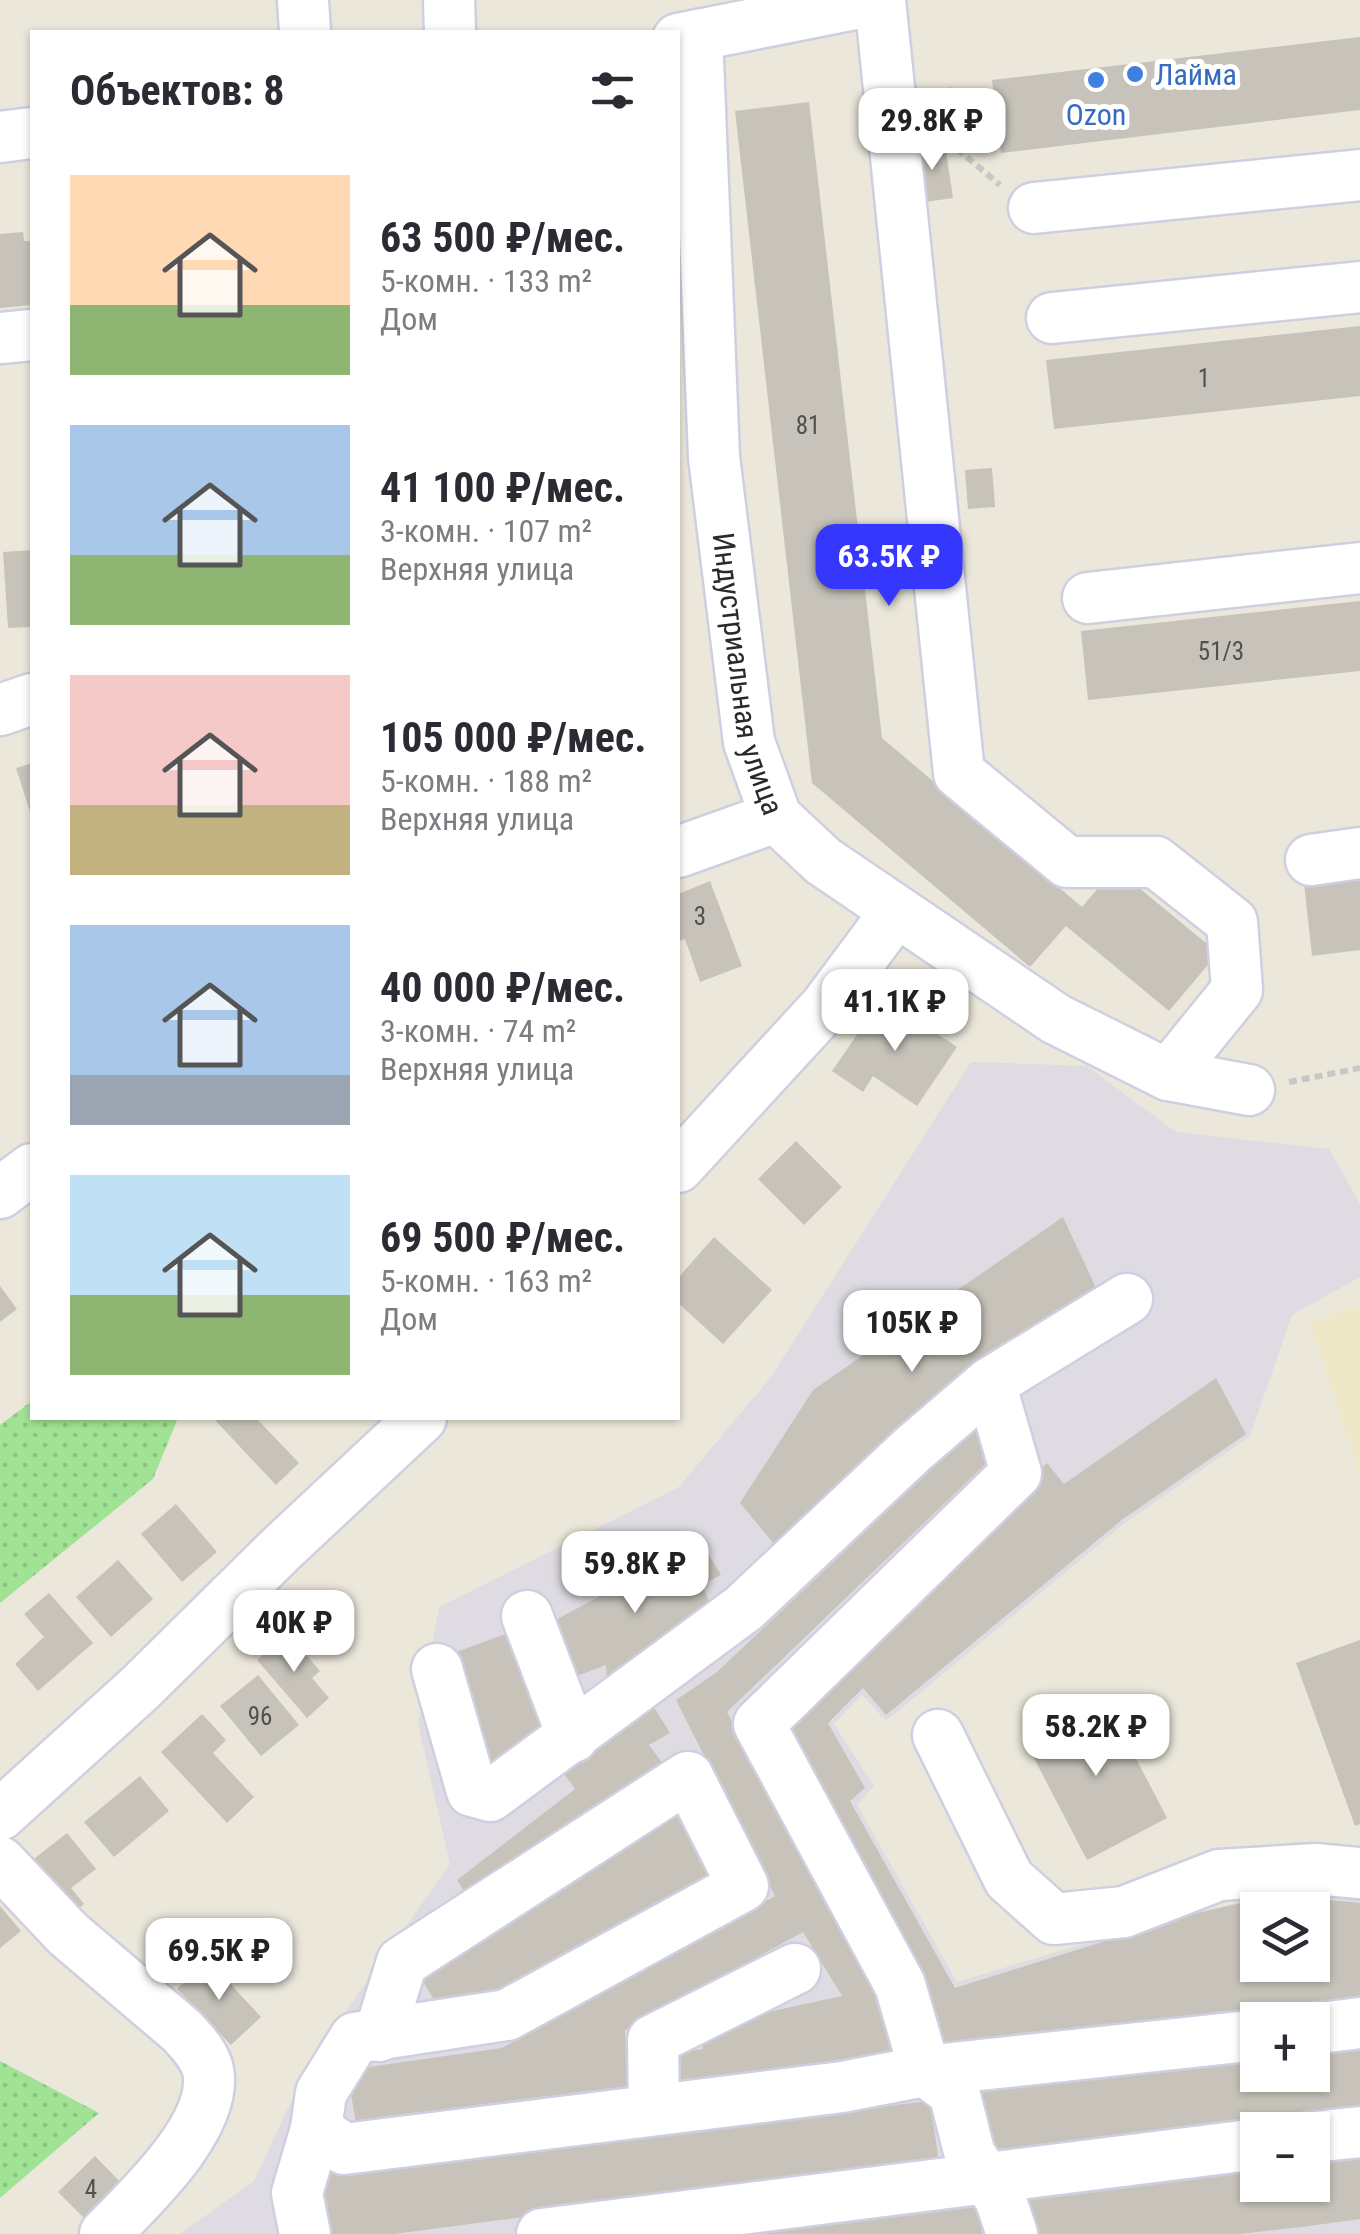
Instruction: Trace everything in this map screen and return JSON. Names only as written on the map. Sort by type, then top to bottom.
[{"type":"street","points":[[303,0],[304,30]]},
{"type":"street","points":[[449,0],[450,30]]},
{"type":"street","points":[[687,37],[749,13],[878,0],[958,773],[1067,862],[1156,862],[1232,922],[1237,990],[1168,1075]]},
{"type":"street","name":"Индустриальная улица","points":[[687,37],[696,464],[749,742],[776,817],[823,861],[1056,1020],[1168,1075],[1249,1090]]},
{"type":"street","points":[[0,137],[30,133]]},
{"type":"street","points":[[1018,197],[1360,175]]},
{"type":"street","points":[[1052,318],[1360,286]]},
{"type":"street","points":[[0,338],[30,335]]},
{"type":"street","points":[[1088,598],[1360,568]]},
{"type":"street","points":[[0,710],[30,700]]},
{"type":"street","points":[[680,851],[776,817]]},
{"type":"street","points":[[1311,860],[1360,853]]},
{"type":"street","points":[[680,1165],[826,1006],[895,912]]},
{"type":"street","points":[[0,1192],[30,1170]]},
{"type":"street","points":[[437,1669],[472,1791],[490,1796],[744,1608],[913,1449],[990,1383],[1127,1298]]},
{"type":"street","points":[[990,1383],[1016,1474],[759,1724],[900,1985],[925,2071],[954,2092],[970,2155],[1000,2198],[1012,2234]]},
{"type":"street","points":[[0,1815],[140,1688],[420,1420]]},
{"type":"street","points":[[528,1616],[573,1737]]},
{"type":"street","points":[[938,1735],[1009,1879],[1054,1919],[1124,1912],[1219,1875],[1315,1869],[1360,1873]]},
{"type":"street","points":[[304,2234],[297,2194],[316,2129],[321,2093],[355,2038],[379,2036],[507,2014],[743,1886],[688,1777],[402,1962],[379,2036]]},
{"type":"street","points":[[0,1862],[68,1934],[182,2031],[198,2048],[208,2068],[209,2088],[198,2118],[166,2171],[105,2234]]},
{"type":"street","points":[[654,2109],[653,2040],[795,1970]]},
{"type":"street","points":[[1330,2027],[1360,2023]]},
{"type":"street","points":[[316,2129],[344,2149],[842,2087],[925,2071],[1240,2038]]},
{"type":"street","points":[[1330,2135],[1360,2132]]},
{"type":"street","points":[[542,2234],[1240,2146]]},
{"type":"path","points":[[890,92],[1018,197]]},
{"type":"path","points":[[1249,1090],[1360,1068]]},
{"type":"shaded area","points":[[971,1062],[1087,1066],[1176,1132],[1329,1149],[1360,1204],[1360,1277],[1292,1315],[1250,1436],[1125,1523],[886,1721],[862,1695],[834,1724],[874,1786],[857,1805],[957,1982],[1132,1929],[1240,1902],[1240,1982],[1330,1982],[1330,1898],[1360,1900],[1360,2234],[180,2234],[254,2181],[287,2110],[331,2032],[450,1864],[418,1724],[439,1607],[679,1487],[771,1377]]},
{"type":"shaded area","points":[[1360,1305],[1360,1476],[1310,1322]]},
{"type":"green space","points":[[30,1402],[30,1420],[177,1420],[153,1479],[0,1603],[0,1425]]},
{"type":"green space","points":[[0,2061],[99,2113],[0,2198]]},
{"type":"building","points":[[1360,37],[1360,110],[1001,153],[992,80]]},
{"type":"building","points":[[951,87],[970,102],[956,120],[937,105]]},
{"type":"building","points":[[809,102],[882,738],[1082,907],[1115,868],[1218,953],[1169,1011],[1066,926],[1030,967],[812,783],[735,111]]},
{"type":"building","points":[[945,144],[953,198],[919,203],[911,149]]},
{"type":"building","points":[[23,232],[24,241],[30,241],[30,305],[0,308],[0,234]]},
{"type":"building","points":[[1360,326],[1360,396],[1054,429],[1046,360]]},
{"type":"building","points":[[992,468],[995,507],[968,509],[965,470]]},
{"type":"building","points":[[30,550],[30,627],[8,628],[3,552]]},
{"type":"building","points":[[1360,601],[1360,671],[1088,700],[1081,631]]},
{"type":"building","points":[[30,764],[30,812],[16,768]]},
{"type":"building","points":[[1360,876],[1360,950],[1312,956],[1304,883]]},
{"type":"building","points":[[710,881],[742,966],[700,982],[685,939],[680,940],[680,893]]},
{"type":"building","points":[[883,997],[957,1047],[917,1106],[873,1076],[863,1092],[832,1071]]},
{"type":"building","points":[[796,1141],[842,1187],[804,1225],[758,1179]]},
{"type":"building","points":[[1063,1217],[1097,1290],[970,1367],[774,1544],[740,1503],[813,1390]]},
{"type":"building","points":[[714,1237],[772,1290],[723,1344],[680,1305],[680,1276]]},
{"type":"building","points":[[0,1286],[17,1309],[0,1322]]},
{"type":"building","points":[[1216,1378],[1246,1434],[1123,1519],[886,1715],[863,1688],[828,1723],[865,1788],[850,1801],[955,1988],[1188,1915],[1240,1903],[1240,1982],[1330,1982],[1330,1900],[1360,1903],[1360,2001],[1330,2005],[1240,2002],[1240,2016],[936,2053],[933,2007],[771,1725],[1047,1463],[1064,1484]]},
{"type":"building","points":[[215,1420],[258,1420],[299,1463],[276,1485]]},
{"type":"building","points":[[974,1429],[996,1454],[727,1712],[892,2018],[897,2063],[677,2083],[678,2052],[703,2049],[698,2027],[842,1996],[803,1932],[625,2030],[628,2091],[357,2130],[347,2070],[502,2048],[775,1896],[676,1700],[717,1672]]},
{"type":"building","points":[[176,1504],[217,1552],[182,1582],[141,1534]]},
{"type":"building","points":[[701,1542],[721,1575],[702,1585],[712,1608],[607,1682],[606,1665],[566,1680],[548,1624]]},
{"type":"building","points":[[118,1560],[153,1599],[111,1637],[76,1597]]},
{"type":"building","points":[[49,1593],[93,1643],[38,1691],[15,1664],[44,1637],[24,1614]]},
{"type":"building","points":[[511,1632],[550,1737],[482,1766],[448,1655]]},
{"type":"building","points":[[287,1633],[320,1671],[312,1678],[329,1698],[307,1718],[257,1660]]},
{"type":"building","points":[[1360,1640],[1360,1824],[1355,1826],[1296,1663]]},
{"type":"building","points":[[258,1675],[299,1725],[261,1756],[220,1706]]},
{"type":"building","points":[[1104,1697],[1167,1818],[1087,1860],[1024,1739]]},
{"type":"building","points":[[652,1704],[670,1733],[649,1745],[667,1769],[471,1902],[457,1880],[575,1789],[558,1765]]},
{"type":"building","points":[[202,1714],[226,1740],[213,1753],[254,1797],[227,1823],[161,1752]]},
{"type":"building","points":[[140,1776],[169,1811],[114,1857],[84,1822]]},
{"type":"building","points":[[679,1814],[715,1877],[477,2008],[444,2016],[413,1965]]},
{"type":"building","points":[[67,1833],[96,1869],[71,1888],[84,1904],[72,1915],[30,1862]]},
{"type":"building","points":[[0,1906],[21,1931],[0,1948]]},
{"type":"building","points":[[208,1960],[261,2017],[231,2045],[177,1989]]},
{"type":"building","points":[[1360,2041],[1360,2117],[1330,2120],[1330,2112],[1240,2112],[1240,2128],[985,2150],[978,2083],[1240,2054],[1240,2092],[1330,2092],[1330,2044]]},
{"type":"building","points":[[930,2101],[939,2162],[394,2234],[329,2234],[320,2171]]},
{"type":"building","points":[[1360,2151],[1360,2219],[1239,2234],[1025,2234],[1012,2192],[1240,2165],[1240,2202],[1330,2202],[1330,2155]]},
{"type":"building","points":[[95,2156],[123,2185],[87,2221],[58,2192]]},
{"type":"building","points":[[980,2201],[982,2234],[738,2234]]},
{"type":"place","name":"Лайма","points":[[1135,74]]},
{"type":"place","name":"Ozon","points":[[1096,80]]}]
